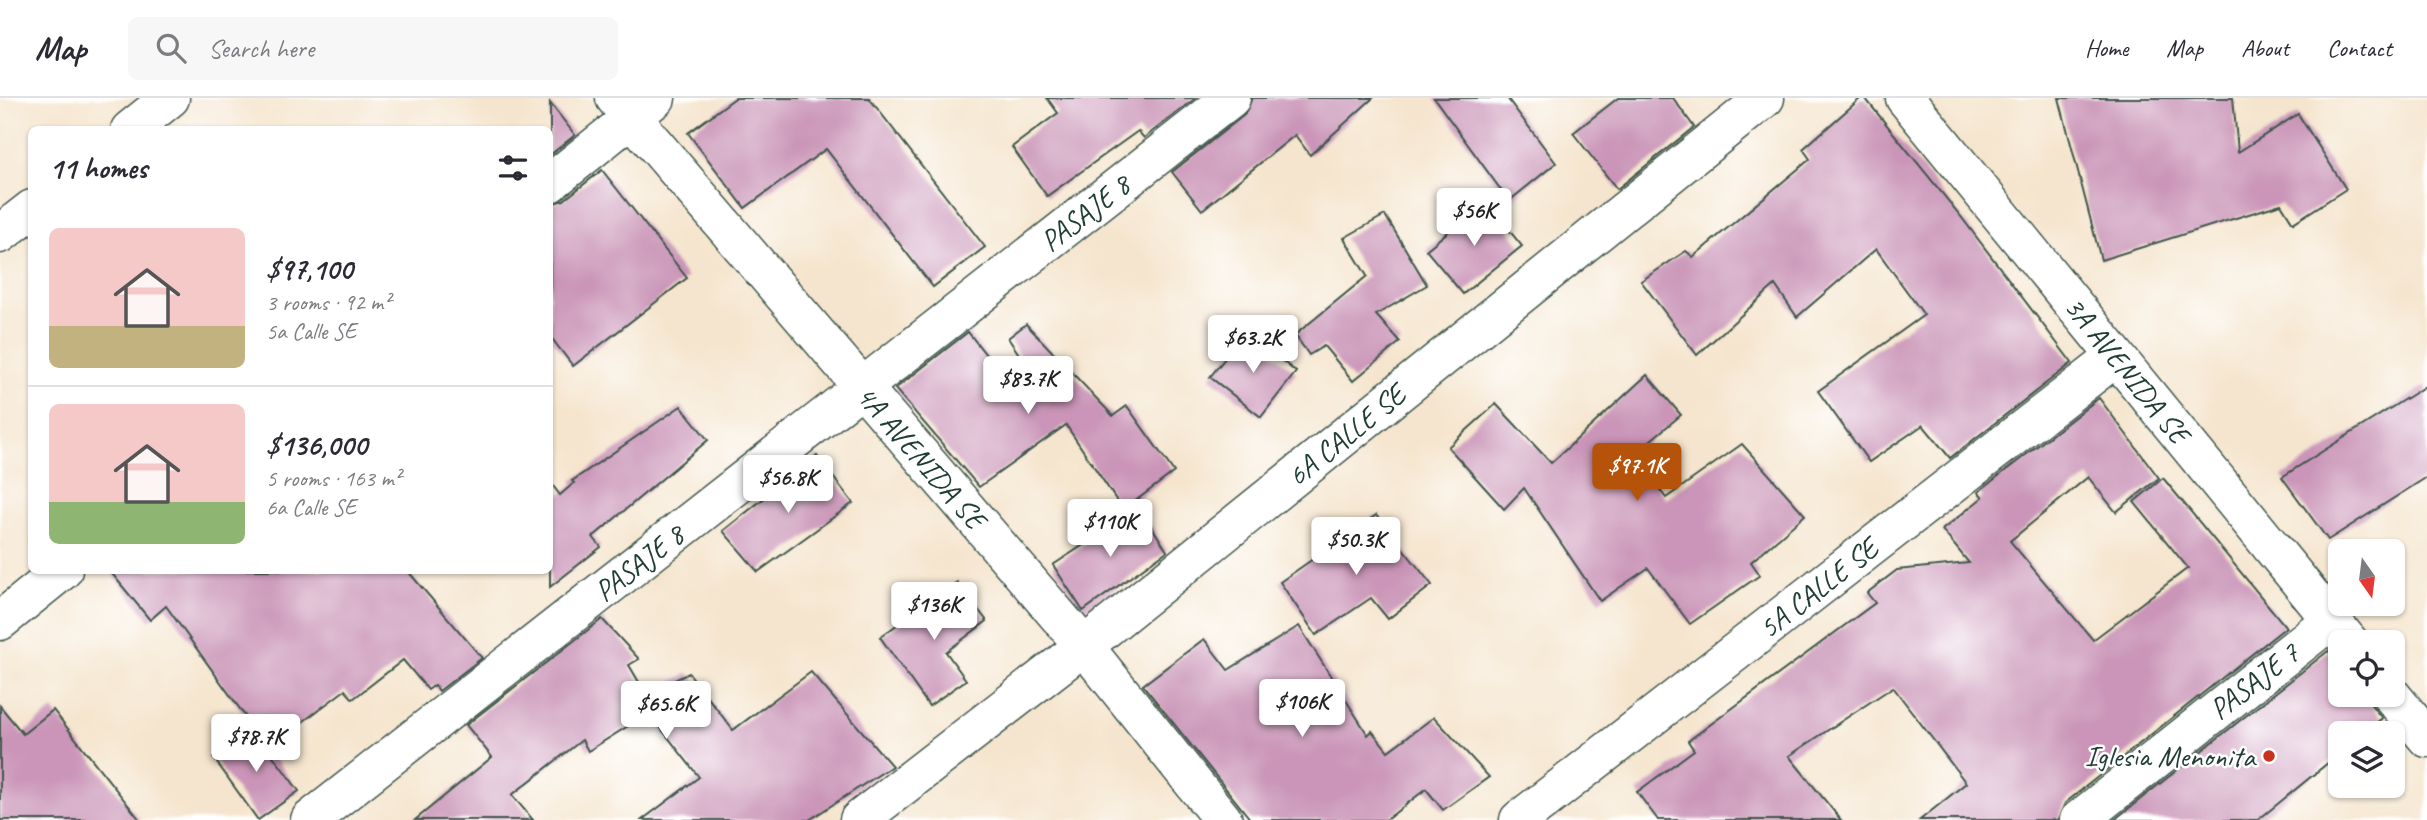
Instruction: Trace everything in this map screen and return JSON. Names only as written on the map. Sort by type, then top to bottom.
[{"type":"street","points":[[135,126],[170,98]]},
{"type":"street","name":"PASAJE 8","points":[[310,820],[1231,98]]},
{"type":"street","name":"6A CALLE SE","points":[[859,820],[1084,646],[1765,98]]},
{"type":"street","name":"3A AVENIDA SE","points":[[1905,98],[2339,630]]},
{"type":"street","points":[[553,180],[634,105]]},
{"type":"street","name":"4A AVENIDA SE","points":[[634,105],[862,388],[1084,646],[1223,820]]},
{"type":"street","points":[[0,234],[28,212]]},
{"type":"street","name":"5A CALLE SE","points":[[1519,820],[2116,357]]},
{"type":"street","points":[[0,621],[58,574]]},
{"type":"street","name":"PASAJE 7","points":[[2079,820],[2328,640]]},
{"type":"street","points":[[2402,707],[2427,738]]},
{"type":"building","points":[[735,98],[869,98],[985,247],[933,287],[826,149],[745,208],[688,133]]},
{"type":"building","points":[[1047,98],[1196,98],[1144,138],[1138,131],[1047,196],[1012,147],[1058,113]]},
{"type":"building","points":[[1252,98],[1373,98],[1310,155],[1295,135],[1202,210],[1172,172],[1244,115]]},
{"type":"building","points":[[1434,98],[1507,98],[1556,163],[1509,201]]},
{"type":"building","points":[[1618,98],[1673,98],[1694,127],[1617,189],[1573,133]]},
{"type":"building","points":[[1861,98],[1865,98],[1959,214],[2072,363],[1950,458],[1923,425],[1869,462],[1818,391],[1924,315],[1876,249],[1797,317],[1775,285],[1697,355],[1641,281],[1686,251],[1693,257],[1810,159],[1803,149]]},
{"type":"building","points":[[2059,98],[2233,98],[2238,152],[2298,114],[2346,189],[2293,223],[2281,204],[2101,260]]},
{"type":"building","points":[[550,103],[575,135],[553,153],[553,126],[550,126]]},
{"type":"building","points":[[602,170],[687,278],[573,366],[553,340],[553,203],[564,200]]},
{"type":"building","points":[[1485,201],[1522,246],[1463,294],[1426,250]]},
{"type":"building","points":[[1385,215],[1427,285],[1376,315],[1400,342],[1353,381],[1324,346],[1309,355],[1295,335],[1367,276],[1344,238]]},
{"type":"building","points":[[1026,324],[1113,416],[1127,406],[1174,472],[1123,510],[1066,425],[979,487],[895,389],[968,332],[1009,384],[1029,369],[1008,338]]},
{"type":"building","points":[[1246,332],[1296,372],[1261,417],[1210,377]]},
{"type":"building","points":[[1647,375],[1681,415],[1633,455],[1666,498],[1742,444],[1805,515],[1751,562],[1760,575],[1690,624],[1648,568],[1600,601],[1524,488],[1504,509],[1448,447],[1496,404],[1551,463]]},
{"type":"building","points":[[2427,385],[2427,477],[2328,540],[2282,477]]},
{"type":"building","points":[[2099,398],[2159,478],[2116,512],[2088,477],[2010,541],[2093,640],[2188,568],[2134,502],[2163,478],[2286,627],[2065,803],[2058,820],[1920,820],[1966,783],[1893,687],[1789,756],[1841,820],[1658,820],[1637,792],[1694,750],[1688,741],[1875,603],[1867,593],[1897,570],[1969,563],[1942,530],[1983,497],[1978,492]]},
{"type":"building","points":[[681,406],[708,440],[593,537],[601,547],[550,587],[550,574],[553,574],[553,486],[560,495],[574,483],[572,481]]},
{"type":"building","points":[[817,456],[853,503],[758,572],[723,531]]},
{"type":"building","points":[[1140,508],[1167,551],[1083,611],[1053,565]]},
{"type":"building","points":[[1376,515],[1432,585],[1388,619],[1371,598],[1316,635],[1280,582]]},
{"type":"building","points":[[112,574],[410,574],[482,658],[439,691],[435,685],[428,690],[403,660],[353,699],[345,690],[268,748],[166,606],[150,620]]},
{"type":"building","points":[[957,582],[987,621],[946,652],[966,680],[929,706],[880,637]]},
{"type":"building","points":[[602,619],[639,659],[629,665],[646,694],[689,673],[733,730],[811,672],[892,766],[809,820],[642,820],[699,777],[649,713],[588,751],[582,740],[512,795],[533,820],[415,820],[492,757],[466,725]]},
{"type":"building","points":[[1299,626],[1368,735],[1372,731],[1388,751],[1434,717],[1489,777],[1443,810],[1426,789],[1386,820],[1251,820],[1143,685],[1204,639],[1228,670]]},
{"type":"building","points":[[2328,651],[2328,707],[2373,707],[2382,718],[2378,721],[2328,721],[2328,763],[2258,820],[2114,820]]},
{"type":"building","points":[[0,706],[23,734],[53,710],[140,820],[0,820]]},
{"type":"building","points":[[253,729],[299,791],[258,820],[213,757]]},
{"type":"place","name":"Iglesia Menonita","points":[[2269,756]]}]
